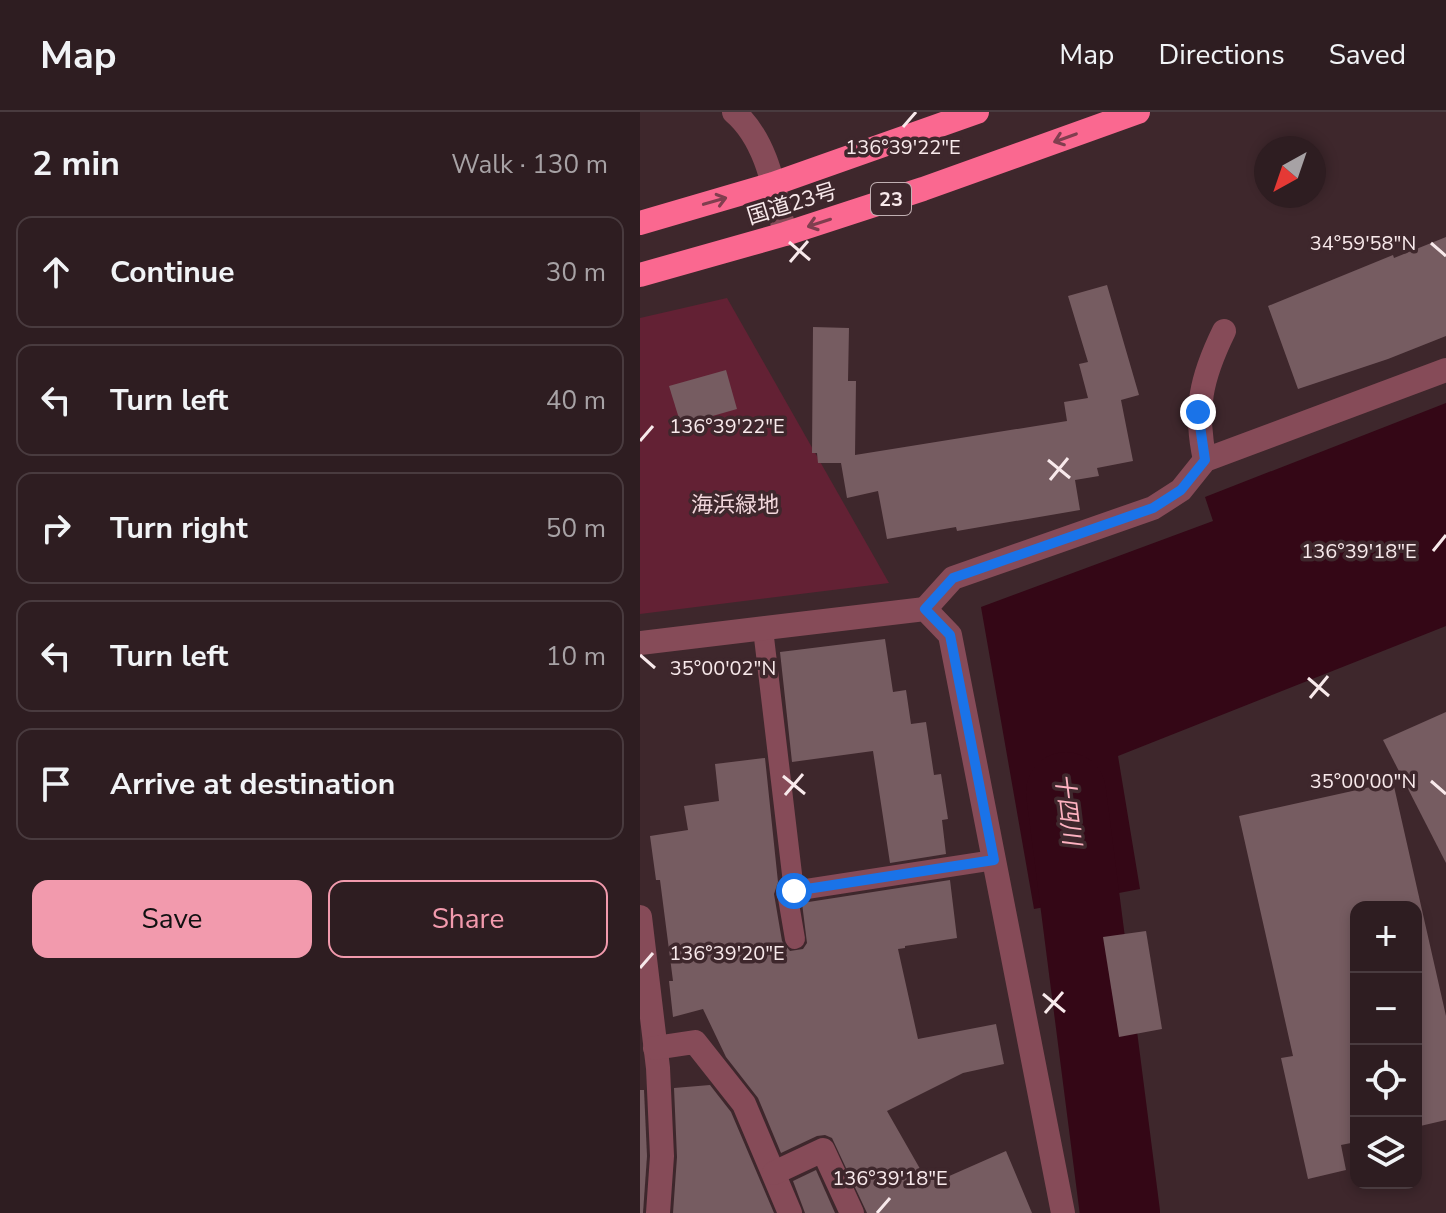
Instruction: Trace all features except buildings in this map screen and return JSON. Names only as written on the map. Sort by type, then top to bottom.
[{"type":"highway","name":"国道23号","points":[[640,223],[773,184],[977,112]]},
{"type":"highway","name":"国道23号","points":[[640,275],[785,234],[923,189],[1138,112]]},
{"type":"street","points":[[734,112],[756,138],[773,184],[785,234]]},
{"type":"street","points":[[1205,460],[1198,412],[1202,383],[1224,331]]},
{"type":"street","points":[[640,643],[925,609],[953,578],[1153,508],[1181,490],[1205,460],[1446,370]]},
{"type":"street","points":[[925,609],[950,635],[1063,1213]]},
{"type":"street","points":[[640,917],[643,974],[655,1048],[662,1156],[658,1213]]},
{"type":"street","points":[[655,1048],[695,1042],[744,1104],[790,1213]]},
{"type":"street","points":[[774,1173],[823,1150],[852,1213]]},
{"type":"lane","points":[[763,629],[794,891]]},
{"type":"lane","points":[[795,939],[787,892],[994,860]]},
{"type":"green space","name":"海浜緑地","points":[[727,298],[889,583],[640,614],[640,318]]},
{"type":"water","points":[[1446,403],[1446,626],[1118,756],[1140,889],[1034,909],[981,607],[1213,521],[1205,497]]},
{"type":"waterway","name":"十四川","points":[[1066,792],[1120,1213]]},
{"type":"route","points":[[794,891],[994,860],[950,635],[925,609],[953,578],[1153,508],[1181,490],[1205,460],[1198,412]]}]
